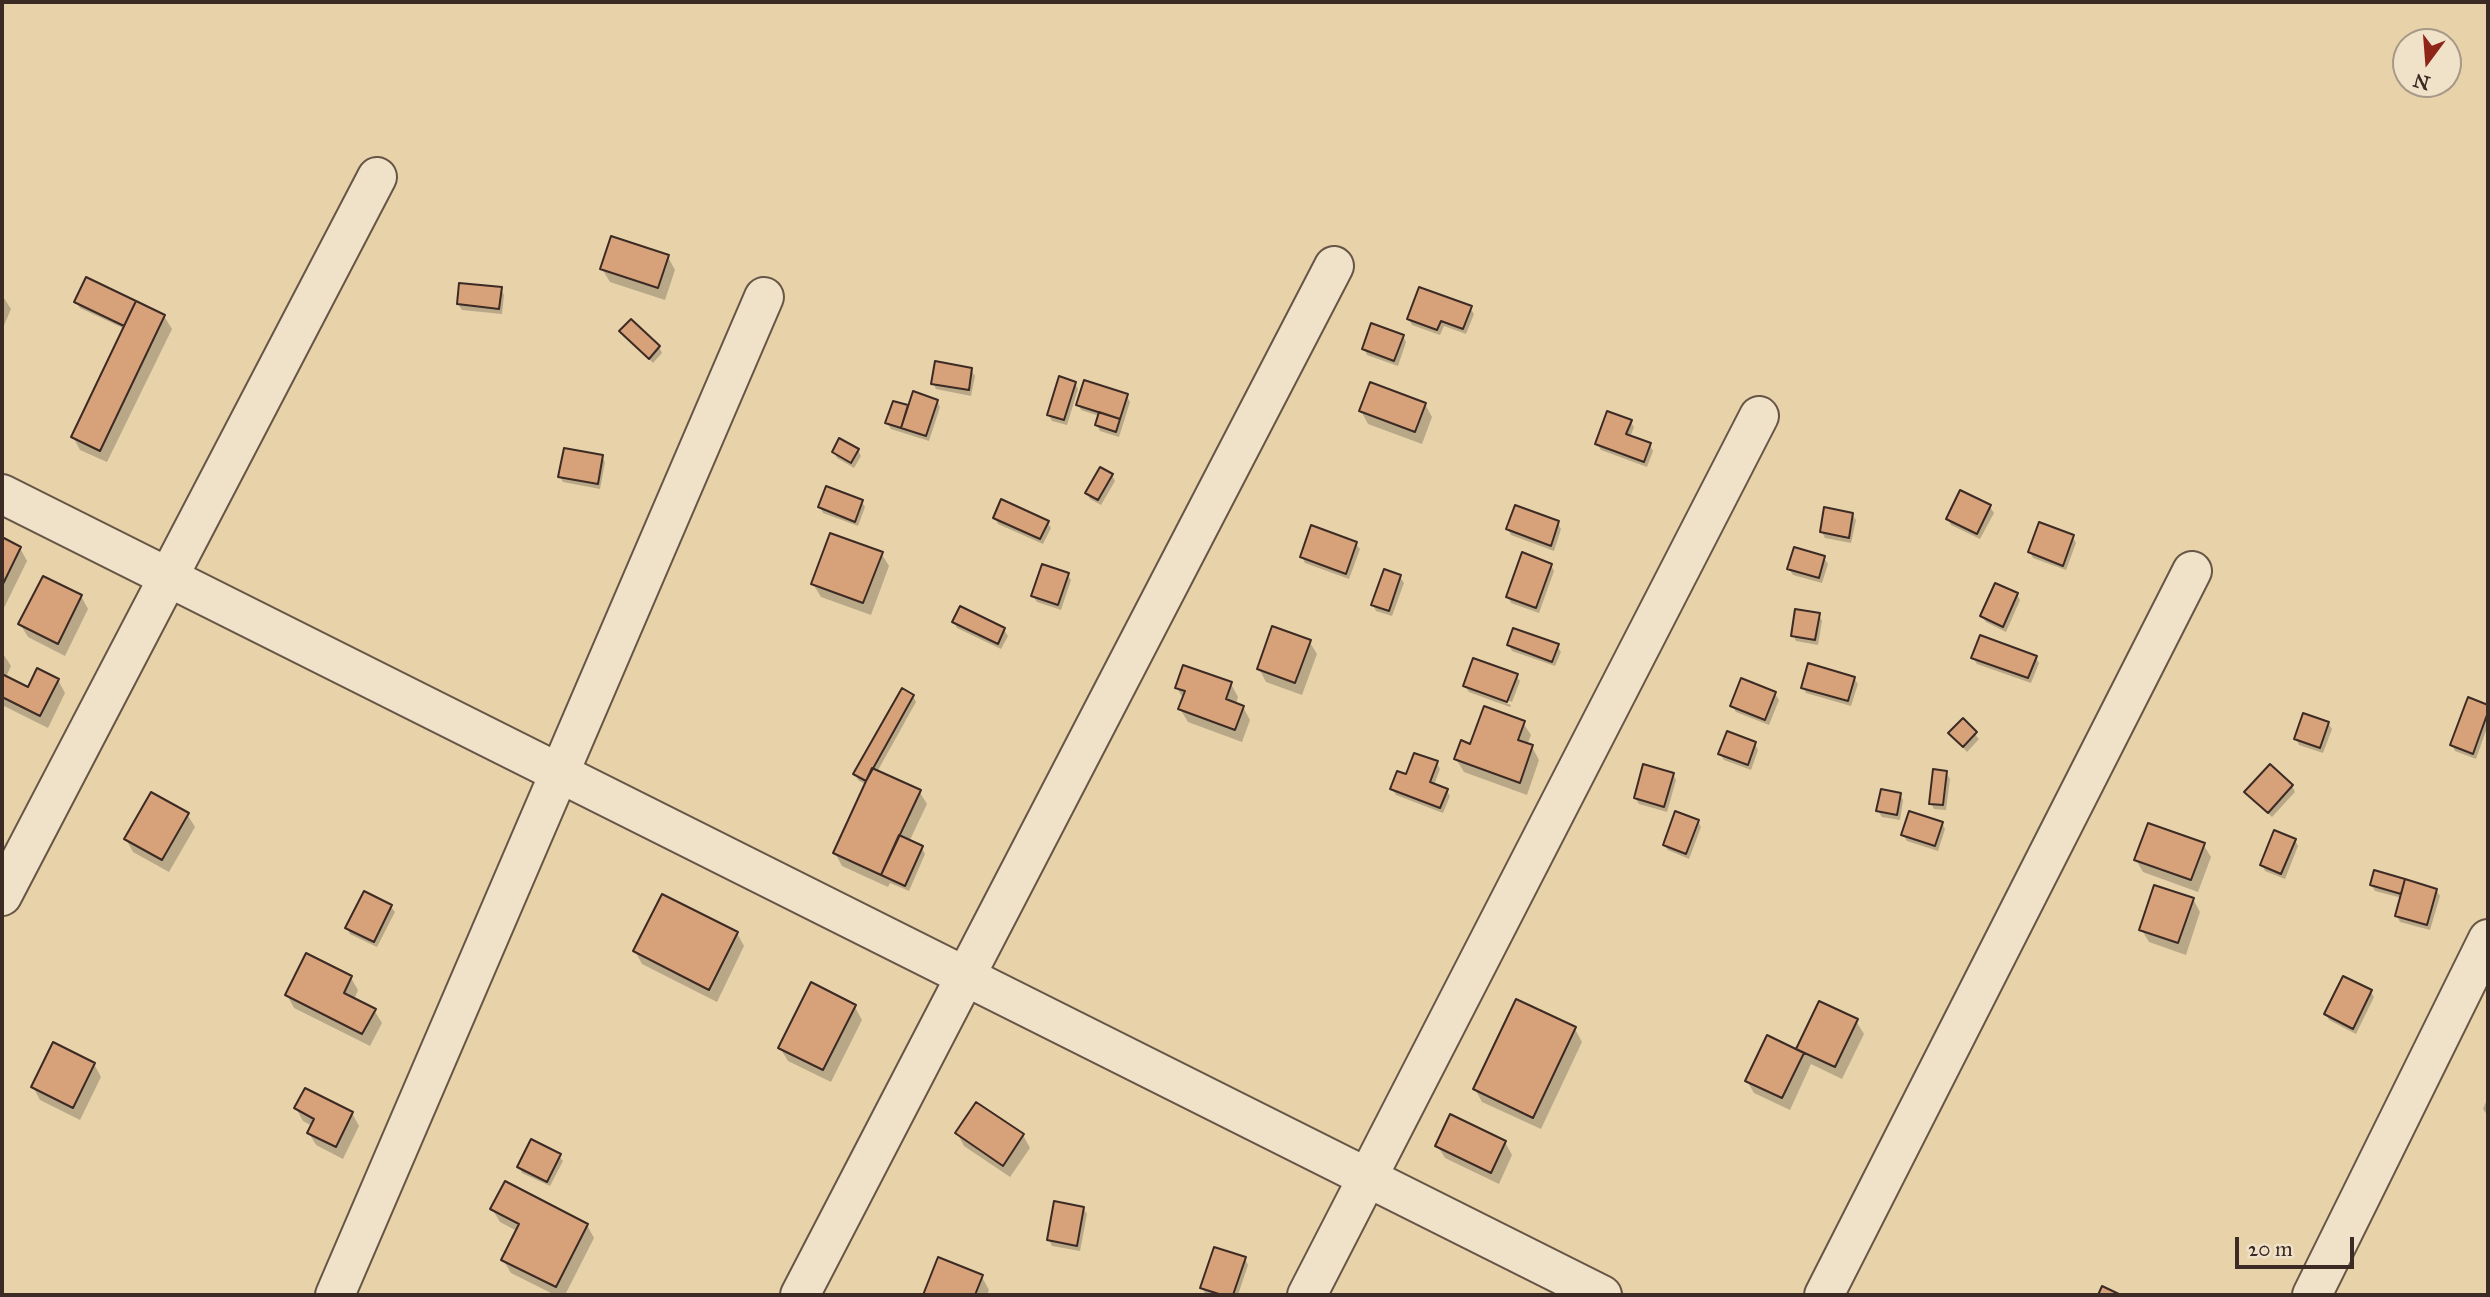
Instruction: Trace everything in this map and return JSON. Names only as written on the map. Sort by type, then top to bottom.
[{"type":"street","points":[[2,896],[377,177]]},
{"type":"street","points":[[800,1295],[1334,266]]},
{"type":"street","points":[[335,1295],[764,297]]},
{"type":"street","points":[[1307,1295],[1759,416]]},
{"type":"street","points":[[2,494],[1602,1295]]},
{"type":"street","points":[[1824,1295],[2192,571]]},
{"type":"street","points":[[2312,1295],[2488,939]]},
{"type":"building","points":[[611,236],[669,255],[658,288],[600,269]]},
{"type":"building","points":[[86,277],[136,301],[124,326],[74,302]]},
{"type":"building","points":[[459,283],[502,287],[499,309],[457,304]]},
{"type":"building","points":[[1419,287],[1472,306],[1463,329],[1441,321],[1437,330],[1407,319]]},
{"type":"building","points":[[136,301],[165,315],[100,451],[71,437]]},
{"type":"building","points":[[631,319],[660,346],[649,359],[619,331]]},
{"type":"building","points":[[1371,323],[1404,335],[1394,361],[1362,349]]},
{"type":"building","points":[[935,361],[972,368],[969,390],[931,384]]},
{"type":"building","points":[[1059,376],[1076,382],[1064,420],[1047,415]]},
{"type":"building","points":[[1084,380],[1128,394],[1120,419],[1076,405]]},
{"type":"building","points":[[1370,382],[1426,403],[1415,432],[1359,411]]},
{"type":"building","points":[[913,391],[938,400],[926,436],[901,428]]},
{"type":"building","points":[[893,401],[908,405],[901,428],[885,423]]},
{"type":"building","points":[[1607,411],[1632,420],[1626,434],[1651,443],[1644,462],[1595,444]]},
{"type":"building","points":[[1099,412],[1120,419],[1116,432],[1095,425]]},
{"type":"building","points":[[839,438],[859,449],[851,463],[832,452]]},
{"type":"building","points":[[564,448],[603,455],[598,484],[558,477]]},
{"type":"building","points":[[1100,467],[1113,474],[1098,500],[1085,493]]},
{"type":"building","points":[[826,486],[863,500],[855,522],[818,507]]},
{"type":"building","points":[[1960,490],[1991,505],[1977,534],[1946,519]]},
{"type":"building","points":[[1001,499],[1049,521],[1040,539],[993,518]]},
{"type":"building","points":[[1515,505],[1559,521],[1551,546],[1506,529]]},
{"type":"building","points":[[1824,507],[1853,513],[1849,538],[1820,532]]},
{"type":"building","points":[[2039,522],[2074,535],[2063,566],[2028,552]]},
{"type":"building","points":[[1311,525],[1357,542],[1346,574],[1300,557]]},
{"type":"building","points":[[830,533],[883,552],[863,603],[811,584]]},
{"type":"building","points":[[2,537],[21,547],[2,586]]},
{"type":"building","points":[[1794,547],[1825,556],[1819,578],[1787,569]]},
{"type":"building","points":[[1522,552],[1552,564],[1536,608],[1506,597]]},
{"type":"building","points":[[1042,564],[1069,573],[1058,605],[1031,596]]},
{"type":"building","points":[[1384,569],[1401,575],[1389,611],[1371,605]]},
{"type":"building","points":[[43,576],[82,595],[58,644],[18,624]]},
{"type":"building","points":[[1995,583],[2018,593],[2003,627],[1980,616]]},
{"type":"building","points":[[960,606],[1005,628],[998,644],[952,622]]},
{"type":"building","points":[[1795,609],[1820,613],[1815,640],[1791,636]]},
{"type":"building","points":[[1272,626],[1311,640],[1295,683],[1257,669]]},
{"type":"building","points":[[1513,628],[1559,644],[1552,662],[1507,645]]},
{"type":"building","points":[[1980,635],[2037,656],[2028,678],[1971,658]]},
{"type":"building","points":[[1473,658],[1518,674],[1507,702],[1463,686]]},
{"type":"building","points":[[1808,663],[1855,677],[1848,701],[1801,688]]},
{"type":"building","points":[[1183,665],[1232,682],[1226,699],[1244,706],[1235,730],[1178,709],[1185,691],[1175,688]]},
{"type":"building","points":[[37,668],[59,679],[40,716],[2,697],[2,674],[28,687]]},
{"type":"building","points":[[1741,678],[1776,692],[1765,720],[1730,706]]},
{"type":"building","points":[[902,688],[914,695],[866,781],[853,774]]},
{"type":"building","points":[[2468,697],[2488,705],[2473,754],[2450,745]]},
{"type":"building","points":[[1484,706],[1525,721],[1518,740],[1533,745],[1520,783],[1454,759],[1461,740],[1470,744]]},
{"type":"building","points":[[2303,713],[2329,722],[2320,748],[2294,739]]},
{"type":"building","points":[[1963,718],[1977,732],[1963,747],[1948,733]]},
{"type":"building","points":[[1727,731],[1756,742],[1748,765],[1718,754]]},
{"type":"building","points":[[1414,753],[1438,761],[1430,782],[1448,789],[1440,808],[1390,789],[1397,771],[1406,774]]},
{"type":"building","points":[[1643,764],[1674,773],[1664,807],[1634,798]]},
{"type":"building","points":[[2270,764],[2293,785],[2268,813],[2244,792]]},
{"type":"building","points":[[872,768],[921,790],[881,875],[833,853]]},
{"type":"building","points":[[1933,769],[1947,771],[1943,805],[1929,804]]},
{"type":"building","points":[[1881,789],[1901,793],[1897,815],[1876,811]]},
{"type":"building","points":[[151,792],[189,813],[162,860],[124,839]]},
{"type":"building","points":[[1675,811],[1699,820],[1686,854],[1663,845]]},
{"type":"building","points":[[1909,811],[1943,822],[1935,846],[1901,835]]},
{"type":"building","points":[[2148,823],[2205,843],[2191,880],[2134,860]]},
{"type":"building","points":[[2274,830],[2296,839],[2281,874],[2260,865]]},
{"type":"building","points":[[899,835],[923,846],[905,886],[881,875]]},
{"type":"building","points":[[2374,870],[2405,879],[2401,894],[2370,885]]},
{"type":"building","points":[[2405,879],[2437,889],[2427,925],[2395,916]]},
{"type":"building","points":[[2154,885],[2194,898],[2178,943],[2139,930]]},
{"type":"building","points":[[364,891],[392,905],[374,942],[345,928]]},
{"type":"building","points":[[662,894],[738,932],[709,990],[633,951]]},
{"type":"building","points":[[306,953],[352,976],[344,993],[376,1009],[362,1034],[285,995]]},
{"type":"building","points":[[2343,976],[2372,990],[2353,1029],[2324,1014]]},
{"type":"building","points":[[811,982],[856,1005],[823,1070],[778,1048]]},
{"type":"building","points":[[1516,999],[1576,1027],[1533,1118],[1473,1089]]},
{"type":"building","points":[[1819,1001],[1858,1019],[1835,1067],[1796,1049]]},
{"type":"building","points":[[1767,1035],[1804,1053],[1782,1098],[1745,1081]]},
{"type":"building","points":[[53,1042],[95,1063],[73,1108],[31,1087]]},
{"type":"building","points":[[305,1088],[353,1112],[336,1147],[307,1133],[314,1119],[294,1108]]},
{"type":"building","points":[[976,1102],[1024,1134],[1003,1166],[955,1133]]},
{"type":"building","points":[[1450,1114],[1506,1141],[1491,1173],[1435,1146]]},
{"type":"building","points":[[531,1139],[561,1154],[547,1182],[517,1167]]},
{"type":"building","points":[[505,1181],[588,1224],[556,1287],[501,1260],[519,1224],[490,1209]]},
{"type":"building","points":[[1054,1201],[1084,1207],[1077,1246],[1047,1240]]},
{"type":"building","points":[[1214,1247],[1246,1257],[1233,1295],[1222,1295],[1200,1288]]},
{"type":"building","points":[[938,1257],[983,1275],[975,1295],[923,1295]]},
{"type":"building","points":[[2102,1286],[2121,1295],[2098,1295]]}]
